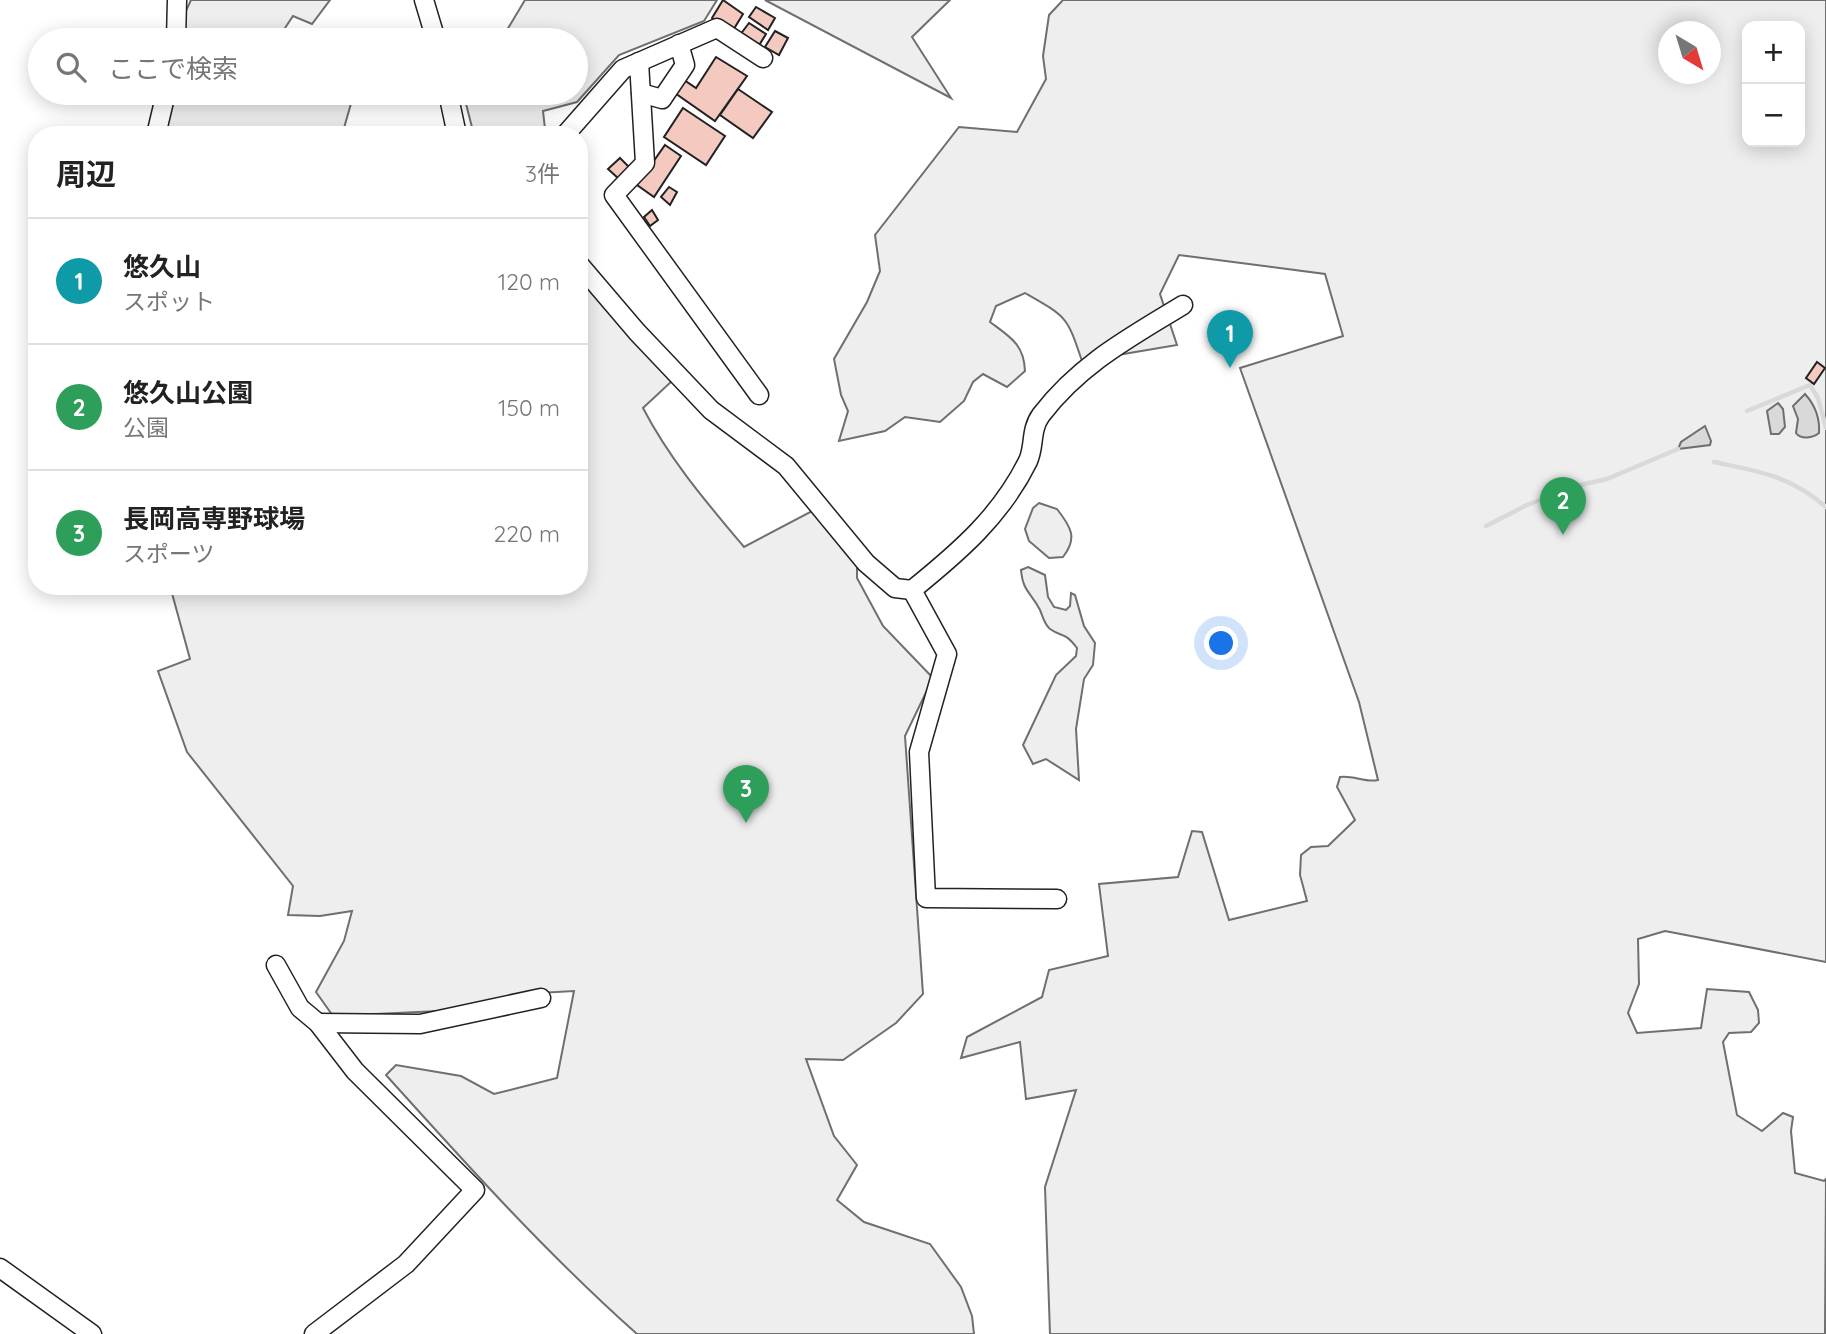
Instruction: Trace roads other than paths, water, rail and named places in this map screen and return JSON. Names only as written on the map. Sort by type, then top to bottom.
[{"type":"street","points":[[176,28],[177,0]]},
{"type":"street","points":[[424,0],[432,28]]},
{"type":"street","points":[[573,126],[631,65],[717,28],[763,58]]},
{"type":"street","points":[[641,93],[662,99],[685,65],[679,44]]},
{"type":"street","points":[[631,65],[641,93],[645,163],[614,195],[759,395]]},
{"type":"street","points":[[158,126],[163,105]]},
{"type":"street","points":[[451,105],[455,126]]},
{"type":"street","points":[[588,275],[637,332],[711,410],[786,466],[866,563],[895,588],[912,590],[988,524],[1030,458],[1032,433],[1049,407],[1096,358],[1182,305]]},
{"type":"street","points":[[912,590],[947,654],[919,752],[926,898],[1057,899]]},
{"type":"street","points":[[276,965],[300,1008],[318,1023],[355,1071],[475,1190],[406,1264],[314,1334]]},
{"type":"street","points":[[318,1023],[420,1024],[541,999]]},
{"type":"street","points":[[0,1268],[92,1334]]},
{"type":"waterway","points":[[1747,411],[1810,385],[1818,398],[1826,428]]},
{"type":"waterway","points":[[1486,526],[1527,505],[1576,486],[1607,479],[1678,449]]},
{"type":"waterway","points":[[1714,462],[1786,481],[1826,507]]},
{"type":"place","name":"悠久山","points":[[1230,368]]},
{"type":"place","name":"悠久山公園","points":[[1563,535]]},
{"type":"place","name":"長岡高専野球場","points":[[746,823]]}]
